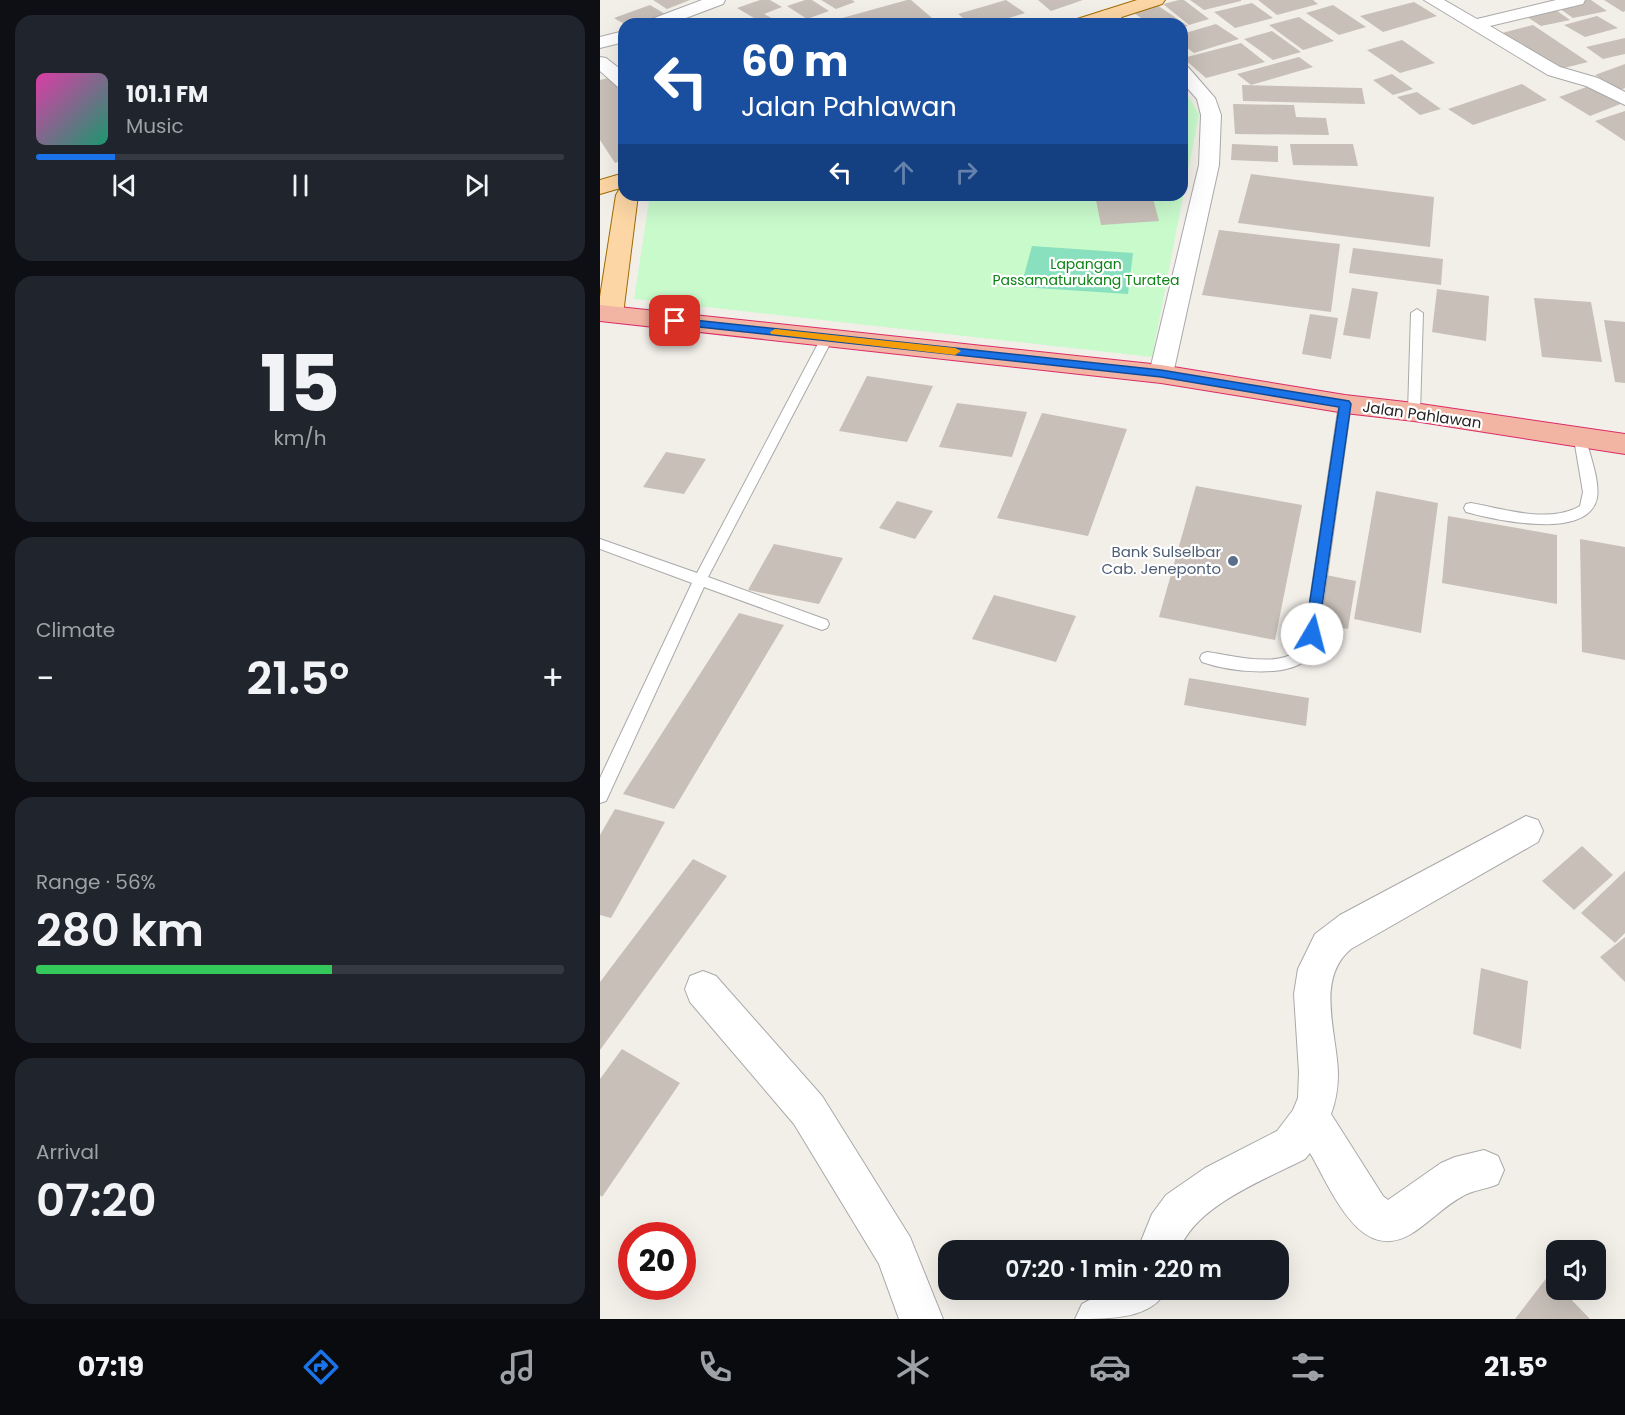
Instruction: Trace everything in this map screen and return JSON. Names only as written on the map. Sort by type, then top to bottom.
[{"type":"highway","name":"Jalan Pahlawan","points":[[603,317],[827,338],[1161,374],[1345,404],[1414,412],[1580,439],[1625,444]]},
{"type":"main road","points":[[1117,18],[1156,0]]},
{"type":"main road","points":[[600,187],[618,182]]},
{"type":"main road","points":[[603,317],[626,201]]},
{"type":"street","points":[[670,18],[717,0]]},
{"type":"street","points":[[1432,0],[1554,71],[1592,82],[1625,99]]},
{"type":"street","points":[[1474,25],[1577,0]]},
{"type":"street","points":[[600,43],[618,38]]},
{"type":"street","points":[[1161,374],[1209,165],[1211,115],[1206,98],[1188,78]]},
{"type":"street","points":[[1162,1240],[1179,1211],[1201,1194],[1290,1145],[1312,1120],[1320,1069],[1312,1010],[1312,986],[1319,962],[1328,945],[1356,926],[1526,831]]},
{"type":"street","points":[[703,989],[808,1110],[895,1252],[921,1319]]},
{"type":"street","points":[[1312,1120],[1368,1211],[1380,1221],[1395,1220],[1455,1177],[1484,1170]]},
{"type":"street","points":[[1097,1319],[1132,1300]]},
{"type":"lane","points":[[1414,412],[1417,313]]},
{"type":"lane","points":[[600,796],[700,580],[827,338]]},
{"type":"lane","points":[[1207,657],[1263,666],[1288,663],[1302,655],[1312,634],[1345,404]]},
{"type":"lane","points":[[1471,508],[1555,520],[1575,518],[1586,510],[1590,499],[1580,439]]},
{"type":"lane","points":[[600,544],[822,624]]},
{"type":"green space","name":"Lapangan Passamaturukang Turatea","points":[[1188,96],[1199,114],[1188,171]]},
{"type":"green space","name":"Lapangan Passamaturukang Turatea","points":[[649,201],[1182,201],[1152,357],[634,299]]},
{"type":"green space","points":[[1032,246],[1133,253],[1128,294],[1021,287]]},
{"type":"building","points":[[653,0],[690,0],[667,9]]},
{"type":"building","points":[[760,0],[770,0],[782,7],[764,14],[772,18],[754,18],[737,8]]},
{"type":"building","points":[[812,0],[829,11],[805,18],[787,6]]},
{"type":"building","points":[[821,0],[852,0],[855,2],[836,9]]},
{"type":"building","points":[[911,0],[932,18],[842,18]]},
{"type":"building","points":[[1006,0],[1025,13],[1009,18],[963,18],[958,14]]},
{"type":"building","points":[[1038,0],[1083,0],[1051,11]]},
{"type":"building","points":[[1184,0],[1209,19],[1189,25],[1188,18],[1180,18],[1163,4]]},
{"type":"building","points":[[1190,0],[1241,0],[1241,1],[1204,10]]},
{"type":"building","points":[[1258,0],[1313,0],[1318,4],[1277,15]]},
{"type":"building","points":[[1591,0],[1607,11],[1573,18],[1556,6]]},
{"type":"building","points":[[1604,0],[1625,0],[1625,11],[1623,12]]},
{"type":"building","points":[[1414,2],[1437,16],[1383,32],[1360,16]]},
{"type":"building","points":[[1252,3],[1273,18],[1235,28],[1214,12]]},
{"type":"building","points":[[650,5],[665,14],[654,18],[618,18],[618,20],[614,18]]},
{"type":"building","points":[[1157,5],[1176,18],[1141,18],[1133,12]]},
{"type":"building","points":[[1333,5],[1366,27],[1339,35],[1306,13]]},
{"type":"building","points":[[1553,8],[1570,20],[1541,26],[1524,15]]},
{"type":"building","points":[[1597,16],[1618,28],[1585,37],[1564,25]]},
{"type":"building","points":[[1299,17],[1334,41],[1303,50],[1269,25]]},
{"type":"building","points":[[1216,24],[1239,39],[1194,53],[1188,48],[1188,32]]},
{"type":"building","points":[[1533,25],[1588,62],[1556,70],[1502,33]]},
{"type":"building","points":[[1272,31],[1301,52],[1273,60],[1244,39]]},
{"type":"building","points":[[1625,38],[1625,54],[1603,59],[1586,47]]},
{"type":"building","points":[[1402,40],[1435,63],[1400,73],[1367,50]]},
{"type":"building","points":[[1241,43],[1265,62],[1206,78],[1188,62],[1188,57]]},
{"type":"building","points":[[1299,57],[1313,67],[1251,85],[1237,74]]},
{"type":"building","points":[[1625,64],[1625,88],[1621,90],[1595,75]]},
{"type":"building","points":[[1392,74],[1413,89],[1393,95],[1373,80]]},
{"type":"building","points":[[613,77],[618,83],[618,162],[615,163],[600,140],[600,80]]},
{"type":"building","points":[[1522,84],[1547,100],[1473,125],[1448,109]]},
{"type":"building","points":[[1242,85],[1362,88],[1365,104],[1243,101]]},
{"type":"building","points":[[1592,85],[1623,103],[1590,116],[1559,97]]},
{"type":"building","points":[[1417,92],[1441,109],[1420,115],[1397,97]]},
{"type":"building","points":[[1233,104],[1294,105],[1296,117],[1326,118],[1329,135],[1235,134]]},
{"type":"building","points":[[1625,111],[1625,141],[1595,121]]},
{"type":"building","points":[[1232,144],[1278,146],[1278,162],[1231,160]]},
{"type":"building","points":[[1290,144],[1353,144],[1358,166],[1293,165]]},
{"type":"building","points":[[1251,174],[1434,197],[1430,247],[1238,223]]},
{"type":"building","points":[[1096,201],[1154,201],[1159,221],[1101,225]]},
{"type":"building","points":[[1219,230],[1340,244],[1331,312],[1202,295]]},
{"type":"building","points":[[1353,248],[1443,259],[1441,285],[1349,273]]},
{"type":"building","points":[[1352,288],[1378,292],[1370,339],[1343,335]]},
{"type":"building","points":[[1437,289],[1489,296],[1486,341],[1432,332]]},
{"type":"building","points":[[1534,298],[1591,302],[1602,362],[1542,357]]},
{"type":"building","points":[[1310,314],[1338,318],[1331,359],[1302,354]]},
{"type":"building","points":[[1604,320],[1625,322],[1625,383],[1615,382]]},
{"type":"building","points":[[867,376],[933,386],[907,442],[839,431]]},
{"type":"building","points":[[957,403],[1027,412],[1012,457],[939,447]]},
{"type":"building","points":[[1042,413],[1127,429],[1088,536],[997,518]]},
{"type":"building","points":[[666,452],[706,459],[684,494],[643,487]]},
{"type":"building","name":"Bank Sulselbar Cab. Jeneponto","points":[[1196,486],[1302,505],[1275,640],[1159,617]]},
{"type":"building","points":[[1376,491],[1438,503],[1421,633],[1354,619]]},
{"type":"building","points":[[897,501],[933,511],[915,539],[879,528]]},
{"type":"building","points":[[1448,516],[1557,535],[1557,604],[1442,583]]},
{"type":"building","points":[[1580,539],[1625,547],[1625,660],[1582,652]]},
{"type":"building","points":[[774,544],[843,558],[819,604],[748,590]]},
{"type":"building","points":[[1326,575],[1356,581],[1348,629],[1317,623]]},
{"type":"building","points":[[994,595],[1076,616],[1056,662],[972,639]]},
{"type":"building","points":[[739,613],[784,625],[674,809],[623,794]]},
{"type":"building","points":[[1189,678],[1309,698],[1306,726],[1184,705]]},
{"type":"building","points":[[615,809],[665,822],[611,918],[600,915],[600,835]]},
{"type":"building","points":[[1582,846],[1613,875],[1574,910],[1542,881]]},
{"type":"building","points":[[693,859],[727,876],[600,1050],[600,982]]},
{"type":"building","points":[[1625,871],[1625,933],[1615,943],[1581,913]]},
{"type":"building","points":[[1625,937],[1625,982],[1600,957]]},
{"type":"building","points":[[1481,968],[1528,981],[1521,1049],[1473,1034]]},
{"type":"building","points":[[622,1049],[680,1083],[602,1197],[600,1195],[600,1079]]},
{"type":"building","points":[[1546,1279],[1546,1300],[1572,1300],[1590,1319],[1515,1319]]},
{"type":"slow traffic","points":[[775,332],[955,351]]},
{"type":"place","name":"Bank Sulselbar Cab. Jeneponto","points":[[1233,561]]},
{"type":"route","points":[[675,321],[1161,374],[1345,404],[1312,634]]}]
